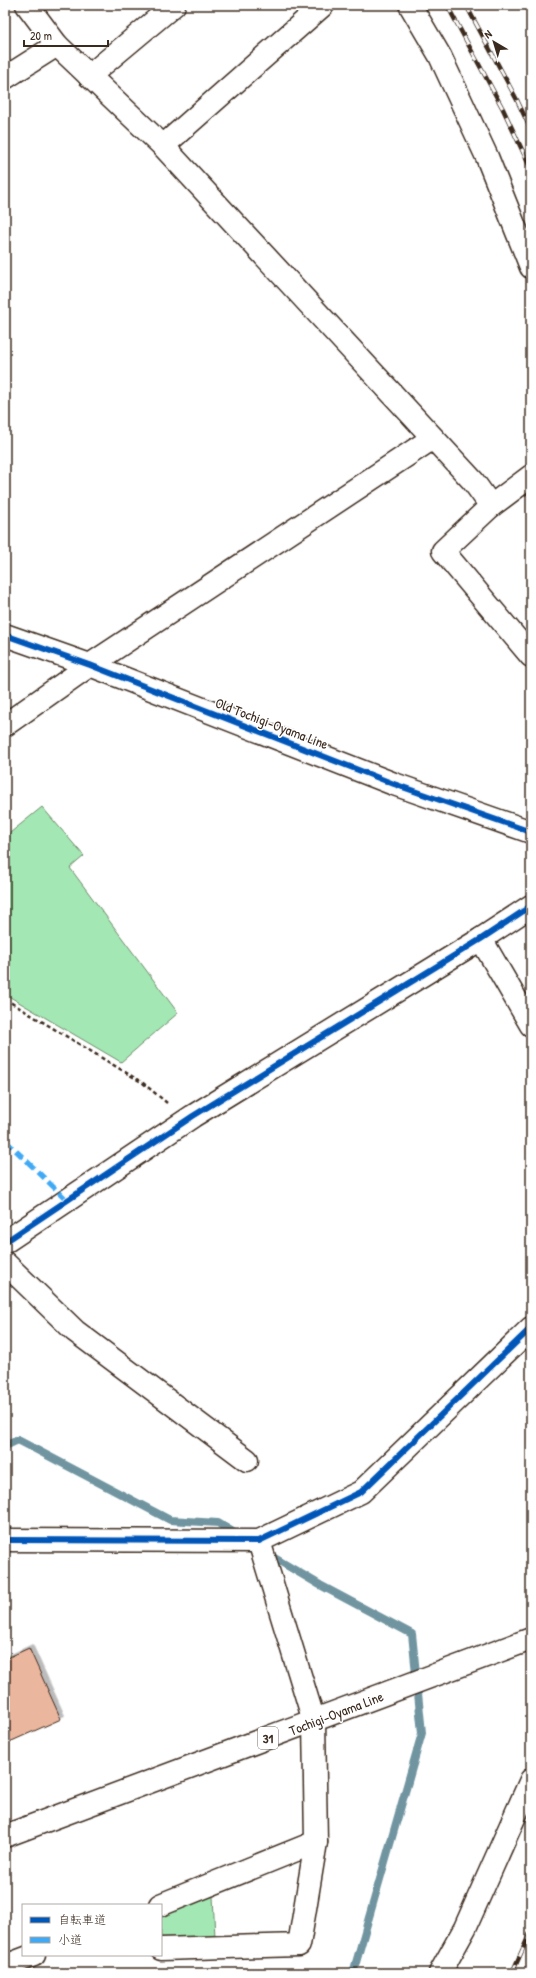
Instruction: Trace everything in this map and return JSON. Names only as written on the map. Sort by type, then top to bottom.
[{"type":"street","points":[[27,5],[57,45],[163,146],[473,481],[491,506]]},
{"type":"street","points":[[89,76],[174,5]]},
{"type":"street","points":[[163,146],[323,5]]},
{"type":"street","points":[[410,5],[440,56],[487,157],[531,267]]},
{"type":"street","points":[[5,78],[57,45]]},
{"type":"street","points":[[5,725],[90,665],[433,438]]},
{"type":"street","points":[[531,476],[491,506],[443,551],[531,656]]},
{"type":"street","name":"Old Tochigi-Oyama Line","points":[[5,635],[90,665],[394,784],[531,832]]},
{"type":"street","points":[[5,1242],[193,1116],[481,939],[531,906]]},
{"type":"street","points":[[481,939],[531,1026]]},
{"type":"street","points":[[5,1263],[75,1331],[247,1460]]},
{"type":"street","points":[[5,1540],[259,1541],[361,1492],[531,1328]]},
{"type":"street","points":[[162,1949],[298,1945],[316,1842],[314,1721],[259,1541]]},
{"type":"street","name":"Tochigi-Oyama Line","points":[[5,1836],[531,1639]]},
{"type":"street","points":[[440,1973],[465,1928],[531,1780]]},
{"type":"street","points":[[162,1904],[316,1842]]},
{"type":"street","points":[[5,1966],[31,1956]]},
{"type":"path","points":[[5,999],[143,1083],[172,1108]]},
{"type":"green space","points":[[42,807],[84,856],[70,868],[178,1013],[121,1062],[5,994],[5,837]]},
{"type":"green space","points":[[213,1896],[215,1937],[162,1940],[162,1916]]},
{"type":"building","points":[[29,1648],[61,1719],[5,1744],[5,1659]]},
{"type":"waterway","points":[[5,1446],[18,1440],[170,1520],[218,1523],[238,1535]]},
{"type":"waterway","points":[[266,1553],[320,1585],[412,1634],[422,1733],[353,1973]]},
{"type":"railway","points":[[447,5],[503,109],[531,169]]},
{"type":"railway","points":[[466,5],[517,100],[531,130]]},
{"type":"railway","points":[[512,1973],[531,1931]]},
{"type":"marked path","points":[[5,1140],[67,1200]]},
{"type":"cycle path","points":[[5,635],[90,665],[394,784],[531,832]]},
{"type":"cycle path","points":[[5,1242],[193,1116],[481,939],[531,906]]},
{"type":"cycle path","points":[[5,1540],[259,1541],[361,1492],[531,1328]]}]
